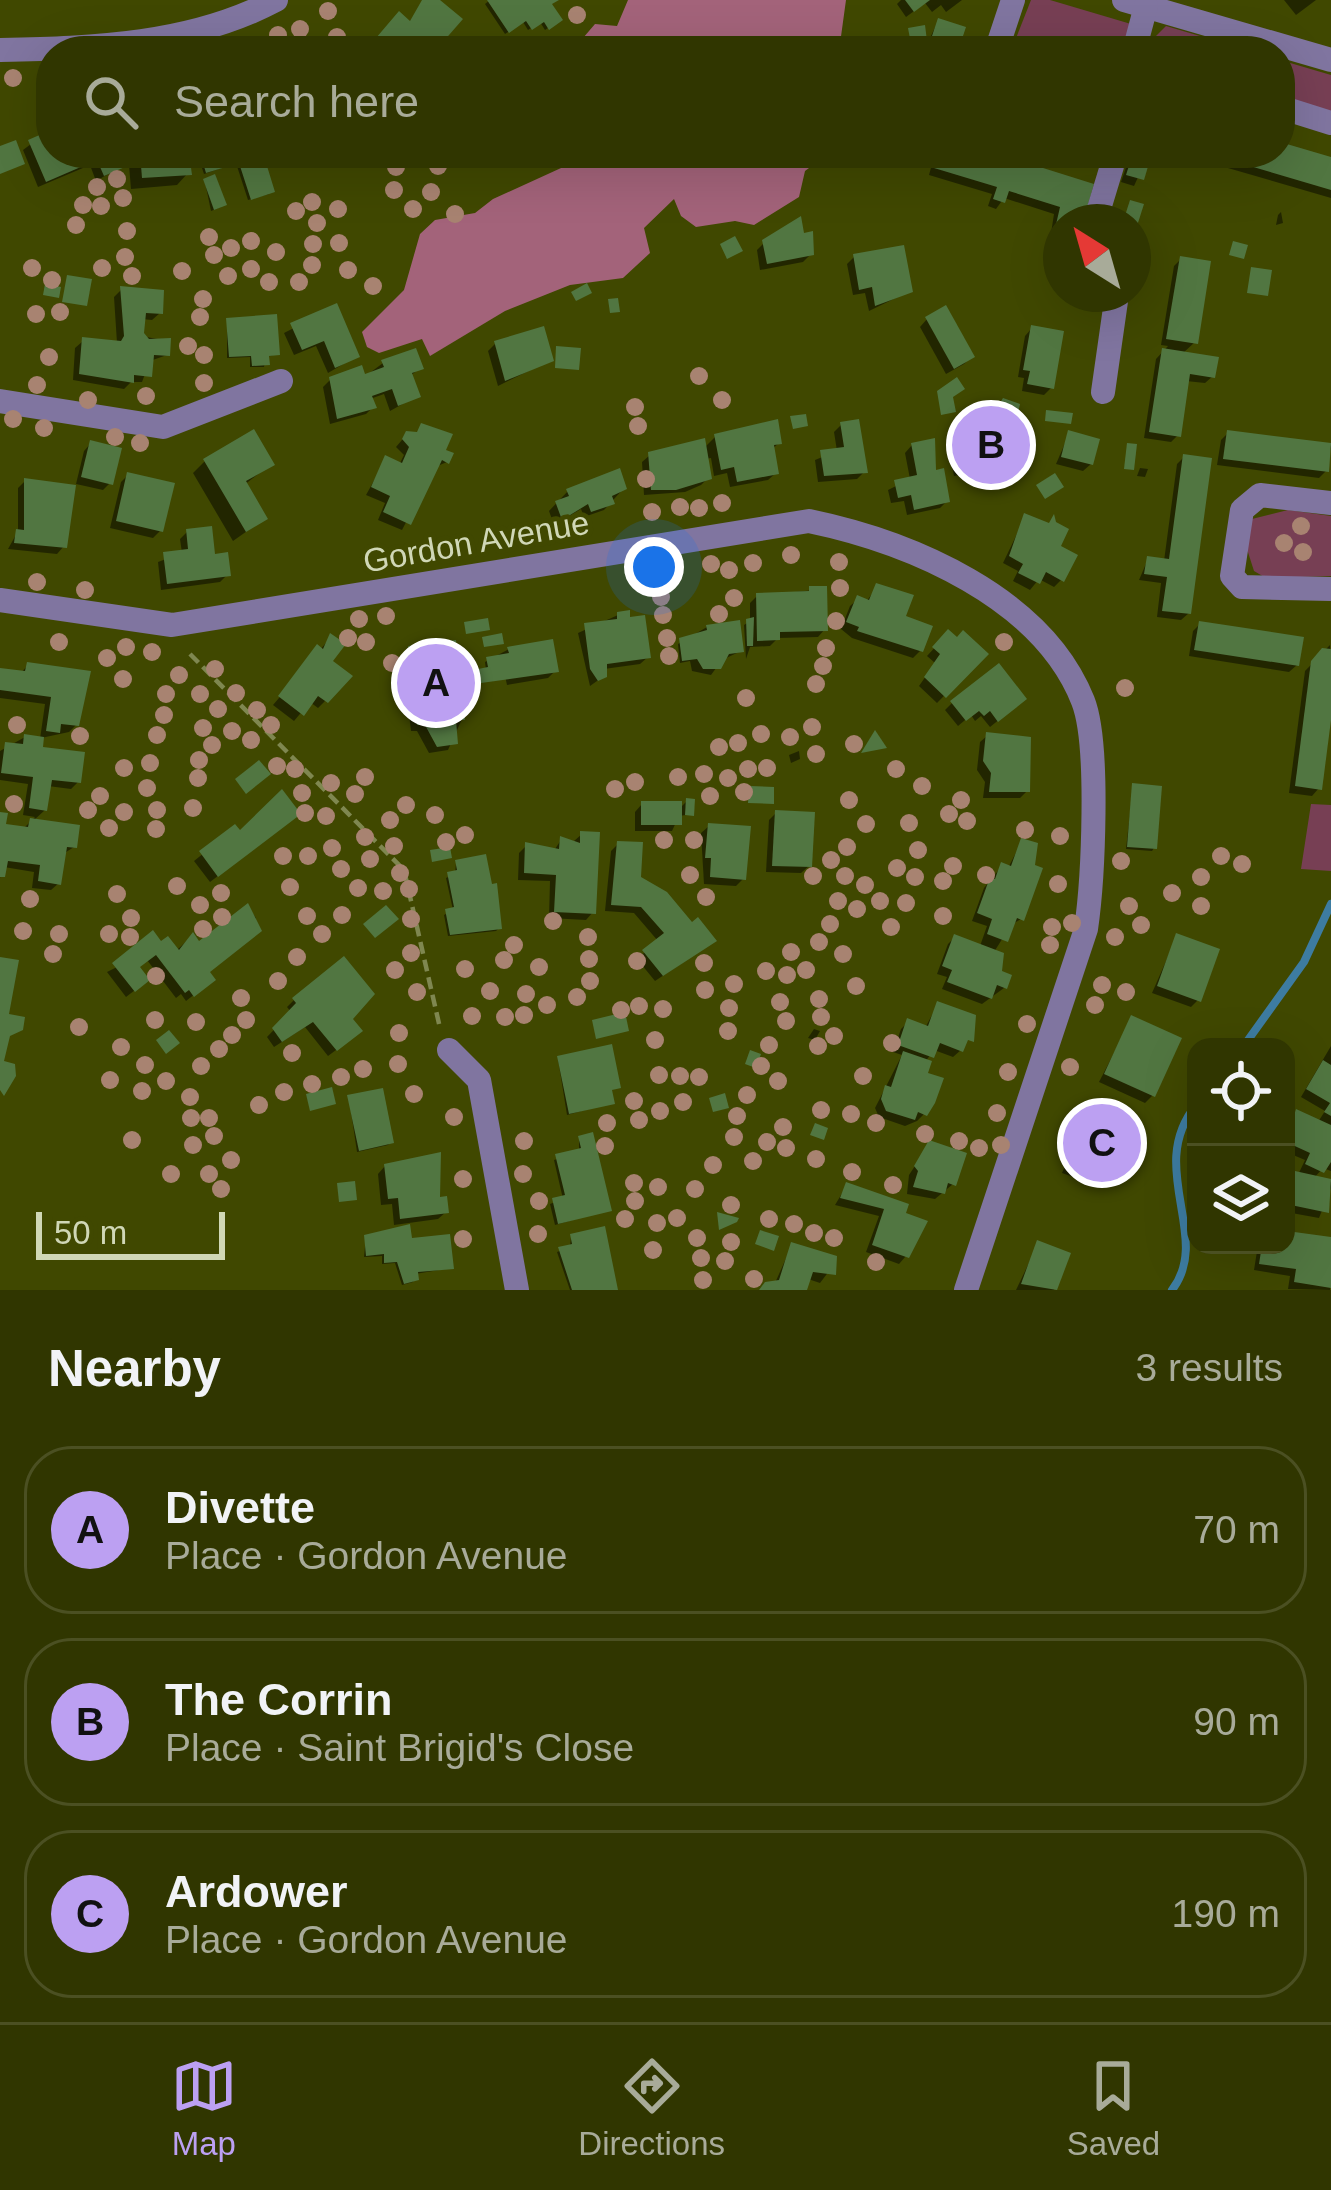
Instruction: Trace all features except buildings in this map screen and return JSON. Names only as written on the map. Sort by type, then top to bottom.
[{"type":"street","points":[[173,36],[277,0]]},
{"type":"street","points":[[1001,36],[1013,0]]},
{"type":"street","points":[[1134,36],[1135,3],[1247,36]]},
{"type":"street","points":[[0,50],[36,47]]},
{"type":"street","points":[[1295,50],[1331,61]]},
{"type":"street","points":[[1295,112],[1331,123]]},
{"type":"street","points":[[1100,204],[1111,168]]},
{"type":"street","points":[[1102,392],[1114,312]]},
{"type":"street","points":[[0,401],[163,427],[281,381]]},
{"type":"street","points":[[1331,503],[1260,496],[1242,510],[1232,576],[1242,587],[1331,589]]},
{"type":"street","name":"Gordon Avenue","points":[[0,600],[172,625],[809,521],[886,544],[989,592],[1040,639],[1083,701],[1090,774],[1089,903],[1086,928],[966,1290]]},
{"type":"street","points":[[449,1050],[479,1080],[517,1290]]},
{"type":"path","points":[[190,654],[404,870],[436,1019],[449,1050]]},
{"type":"shaded area","points":[[628,0],[846,0],[841,36],[585,36],[595,24],[617,26]]},
{"type":"shaded area","points":[[1031,0],[1050,0],[1131,24],[1127,36],[1017,36]]},
{"type":"shaded area","points":[[1166,26],[1200,36],[1156,36]]},
{"type":"shaded area","points":[[1295,64],[1331,75],[1331,117],[1295,106]]},
{"type":"shaded area","points":[[561,168],[809,168],[799,197],[754,225],[735,221],[696,227],[681,216],[674,199],[644,228],[650,253],[623,278],[570,285],[505,311],[430,356],[422,339],[379,353],[367,347],[362,332],[404,290],[420,234],[435,220],[475,213],[493,199]]},
{"type":"shaded area","points":[[1288,510],[1331,516],[1331,576],[1266,578],[1254,571],[1246,546],[1252,519]]},
{"type":"shaded area","points":[[1311,804],[1331,805],[1331,871],[1301,869]]},
{"type":"waterway","points":[[1249,1038],[1304,962],[1331,904]]},
{"type":"waterway","points":[[1172,1290],[1183,1269],[1186,1248],[1176,1153],[1187,1120]]},
{"type":"place","name":"The Corrin","points":[[991,445]]},
{"type":"place","name":"Divette","points":[[436,683]]},
{"type":"place","name":"Ardower","points":[[1102,1143]]}]
